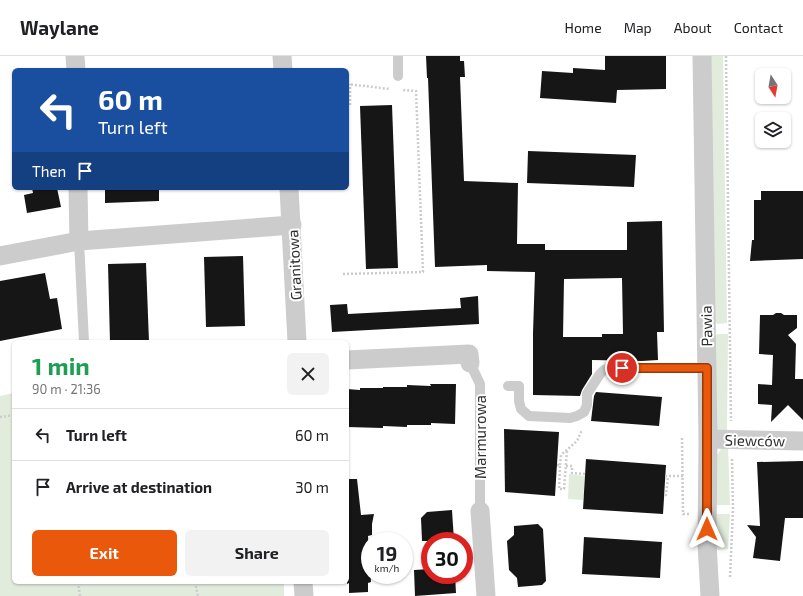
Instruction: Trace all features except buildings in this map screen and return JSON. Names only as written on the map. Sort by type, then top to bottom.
[{"type":"street","points":[[75,56],[76,68]]},
{"type":"street","points":[[282,56],[283,68]]},
{"type":"street","name":"Pawia","points":[[702,56],[708,439],[707,514],[710,596]]},
{"type":"street","points":[[78,190],[79,241]]},
{"type":"street","name":"Granitowa","points":[[289,190],[297,340]]},
{"type":"street","points":[[0,256],[79,241],[292,225]]},
{"type":"street","name":"Marmurowa","points":[[349,360],[469,354],[470,363]]},
{"type":"street","name":"Siewców","points":[[708,439],[803,441]]},
{"type":"street","name":"Marmurowa","points":[[480,511],[486,596]]},
{"type":"street","points":[[303,584],[304,596]]},
{"type":"lane","points":[[398,56],[398,76]]},
{"type":"lane","points":[[79,241],[84,340]]},
{"type":"lane","name":"Marmurowa","points":[[470,363],[480,384],[480,511]]},
{"type":"lane","points":[[508,386],[519,386],[519,401],[521,408],[529,416],[570,418],[584,412],[587,405],[587,394],[600,374],[609,368],[707,368]]},
{"type":"path","points":[[726,56],[733,509],[729,580]]},
{"type":"path","points":[[349,84],[394,89]]},
{"type":"path","points":[[343,274],[423,272],[416,92],[401,90]]},
{"type":"path","points":[[349,95],[349,106]]},
{"type":"path","points":[[0,417],[12,415]]},
{"type":"path","points":[[567,450],[564,489],[559,489],[559,465],[561,455],[567,450],[578,441],[582,430]]},
{"type":"path","points":[[682,438],[683,514],[707,514]]},
{"type":"path","points":[[566,466],[572,466],[572,473],[585,474]]},
{"type":"path","points":[[665,495],[667,476],[683,476]]},
{"type":"path","points":[[78,584],[80,596]]},
{"type":"path","points":[[195,584],[198,596]]},
{"type":"green space","points":[[707,56],[723,56],[727,323],[718,324],[712,321]]},
{"type":"green space","points":[[718,334],[728,334],[727,432],[718,431],[714,427],[712,337]]},
{"type":"green space","points":[[12,393],[12,584],[284,584],[284,596],[0,596],[0,396]]},
{"type":"green space","points":[[728,446],[730,505],[716,505],[715,458],[721,449]]},
{"type":"green space","points":[[569,474],[585,476],[583,500],[568,499]]},
{"type":"green space","points":[[716,514],[730,514],[728,549],[716,550]]},
{"type":"route","points":[[622,368],[707,368],[707,529]]}]
